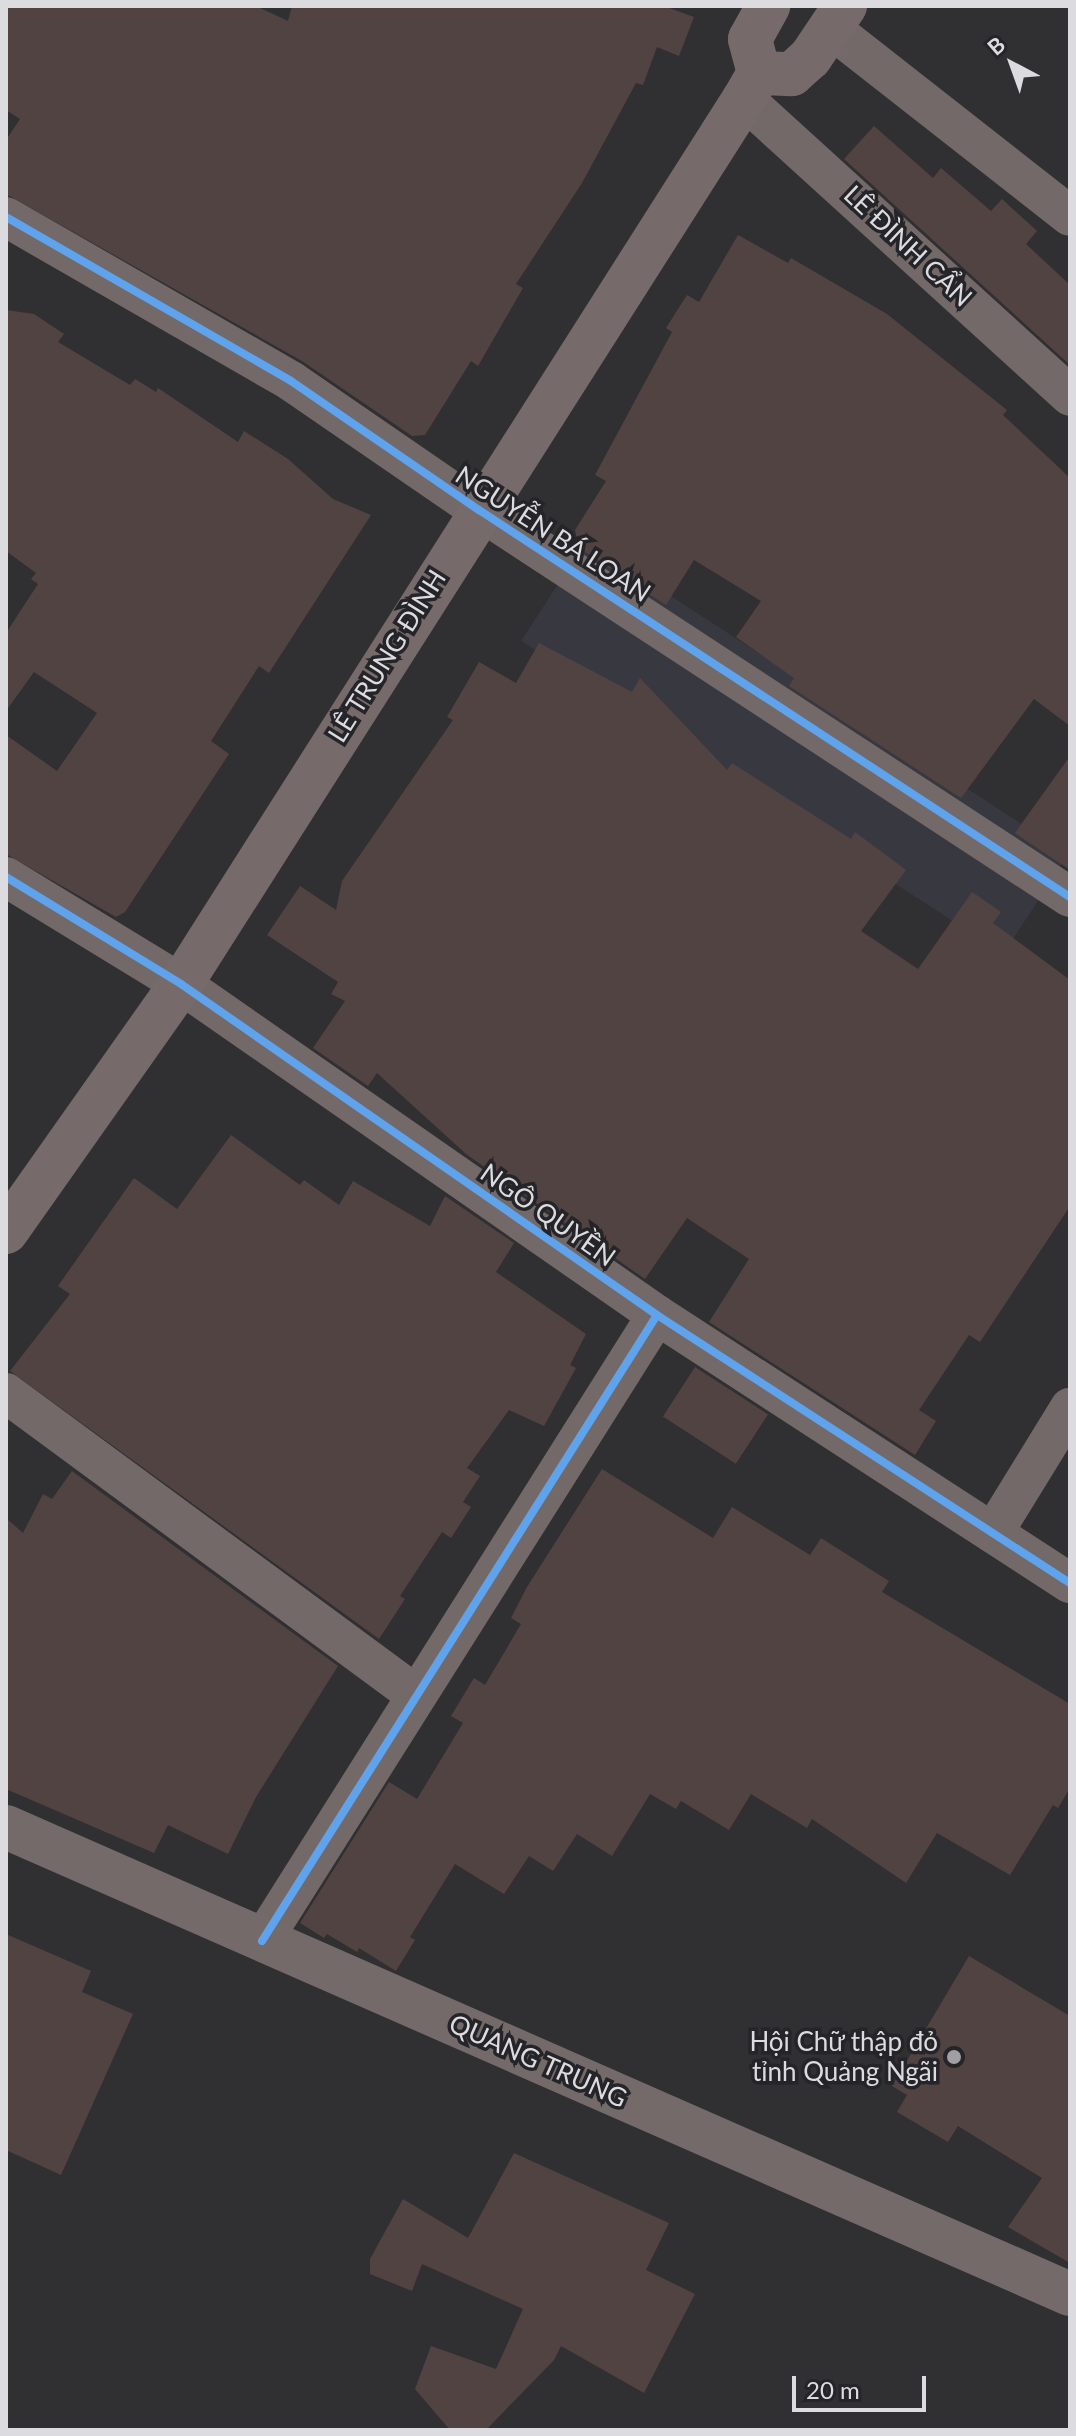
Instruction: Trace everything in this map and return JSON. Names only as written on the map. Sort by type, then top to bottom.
[{"type":"main road","points":[[768,6],[750,39],[751,86],[792,74],[810,58],[837,16]]},
{"type":"main road","name":"LÊ TRUNG ĐÌNH","points":[[6,1232],[181,984],[479,510],[751,86]]},
{"type":"main road","name":"QUANG TRUNG","points":[[6,1827],[1070,2294]]},
{"type":"street","points":[[837,16],[1070,216]]},
{"type":"street","name":"LÊ ĐÌNH CẨN","points":[[751,86],[1070,396]]},
{"type":"street","name":"NGUYỄN BÁ LOAN","points":[[12,231],[291,381],[479,510],[1070,897]]},
{"type":"street","name":"NGÔ QUYỀN","points":[[6,877],[181,984],[657,1315],[1070,1583]]},
{"type":"street","points":[[262,1941],[657,1315]]},
{"type":"street","points":[[6,1393],[416,1695]]},
{"type":"street","points":[[993,1533],[1070,1408]]},
{"type":"shaded area","points":[[586,541],[1068,854],[1003,954],[521,641]]},
{"type":"building","points":[[6,6],[256,6],[288,21],[292,6],[664,6],[694,17],[679,56],[657,47],[643,85],[636,83],[582,183],[516,284],[523,288],[478,366],[471,361],[425,435],[412,436],[302,361],[6,194],[6,140],[20,119],[6,110]]},
{"type":"building","points":[[874,126],[933,178],[941,168],[991,211],[1002,199],[1037,231],[1026,244],[1070,285],[1070,365],[844,159]]},
{"type":"building","points":[[738,235],[788,263],[791,258],[887,314],[1007,410],[1003,415],[1070,478],[1070,726],[1034,699],[961,798],[789,686],[794,678],[736,637],[761,601],[694,560],[666,605],[579,548],[575,530],[606,481],[595,475],[672,332],[666,328],[687,295],[699,302]]},
{"type":"building","points":[[6,310],[34,314],[64,334],[58,342],[130,385],[135,379],[156,392],[158,388],[238,442],[244,431],[288,459],[333,499],[371,515],[269,673],[259,666],[211,741],[229,754],[125,912],[116,917],[6,854],[6,735],[57,771],[97,713],[34,672],[6,711],[6,633],[38,584],[31,579],[36,573],[6,551]]},
{"type":"building","points":[[539,643],[632,692],[640,678],[727,770],[732,763],[851,839],[855,832],[906,870],[861,931],[918,969],[972,892],[1001,912],[993,923],[1070,980],[1070,1206],[980,1342],[969,1335],[919,1410],[936,1421],[915,1455],[709,1322],[749,1259],[687,1218],[645,1279],[466,1154],[377,1073],[368,1086],[313,1048],[345,1001],[331,994],[338,982],[267,935],[300,886],[336,910],[342,881],[453,720],[447,717],[479,662],[516,683]]},
{"type":"building","points":[[1070,756],[1070,870],[1015,833]]},
{"type":"building","points":[[231,1135],[300,1185],[304,1180],[339,1205],[353,1181],[430,1226],[445,1196],[514,1243],[496,1272],[586,1334],[570,1365],[576,1368],[544,1426],[509,1410],[467,1468],[480,1476],[463,1502],[471,1507],[451,1538],[442,1532],[400,1596],[405,1599],[379,1639],[10,1371],[70,1294],[58,1286],[134,1178],[177,1209]]},
{"type":"building","points":[[695,1367],[768,1414],[736,1464],[663,1416]]},
{"type":"building","points":[[602,1469],[713,1538],[732,1507],[810,1555],[821,1538],[889,1581],[882,1592],[1070,1704],[1070,1788],[1058,1808],[1053,1805],[1010,1875],[937,1833],[906,1883],[812,1819],[807,1828],[751,1794],[729,1830],[681,1801],[676,1809],[650,1794],[612,1856],[577,1834],[553,1871],[529,1856],[504,1894],[455,1864],[410,1937],[415,1940],[396,1971],[359,1948],[357,1952],[327,1934],[324,1938],[300,1923],[389,1782],[417,1799],[463,1723],[451,1716],[474,1678],[485,1685],[521,1624],[511,1618],[527,1587]]},
{"type":"building","points":[[72,1471],[338,1666],[256,1797],[228,1854],[168,1825],[154,1853],[6,1789],[6,1518],[23,1533],[43,1494],[52,1499]]},
{"type":"building","points":[[6,1934],[91,1971],[82,1992],[133,2014],[61,2175],[6,2150]]},
{"type":"building","name":"Hội Chữ thập đỏ tỉnh Quảng Ngãi","points":[[969,1956],[1070,2016],[1070,2263],[1008,2227],[1042,2178],[958,2126],[948,2142],[897,2112],[907,2095],[892,2086]]},
{"type":"building","points":[[514,2153],[669,2223],[646,2270],[695,2294],[644,2393],[561,2346],[554,2360],[486,2430],[450,2430],[415,2389],[431,2346],[496,2369],[523,2309],[422,2264],[412,2291],[370,2274],[370,2259],[403,2199],[468,2238]]},
{"type":"cycle path","points":[[6,217],[291,381],[479,510],[1070,897]]},
{"type":"cycle path","points":[[6,877],[181,984],[657,1315],[1070,1583]]},
{"type":"cycle path","points":[[262,1941],[657,1315]]},
{"type":"place","name":"Hội Chữ thập đỏ tỉnh Quảng Ngãi","points":[[954,2057]]}]
